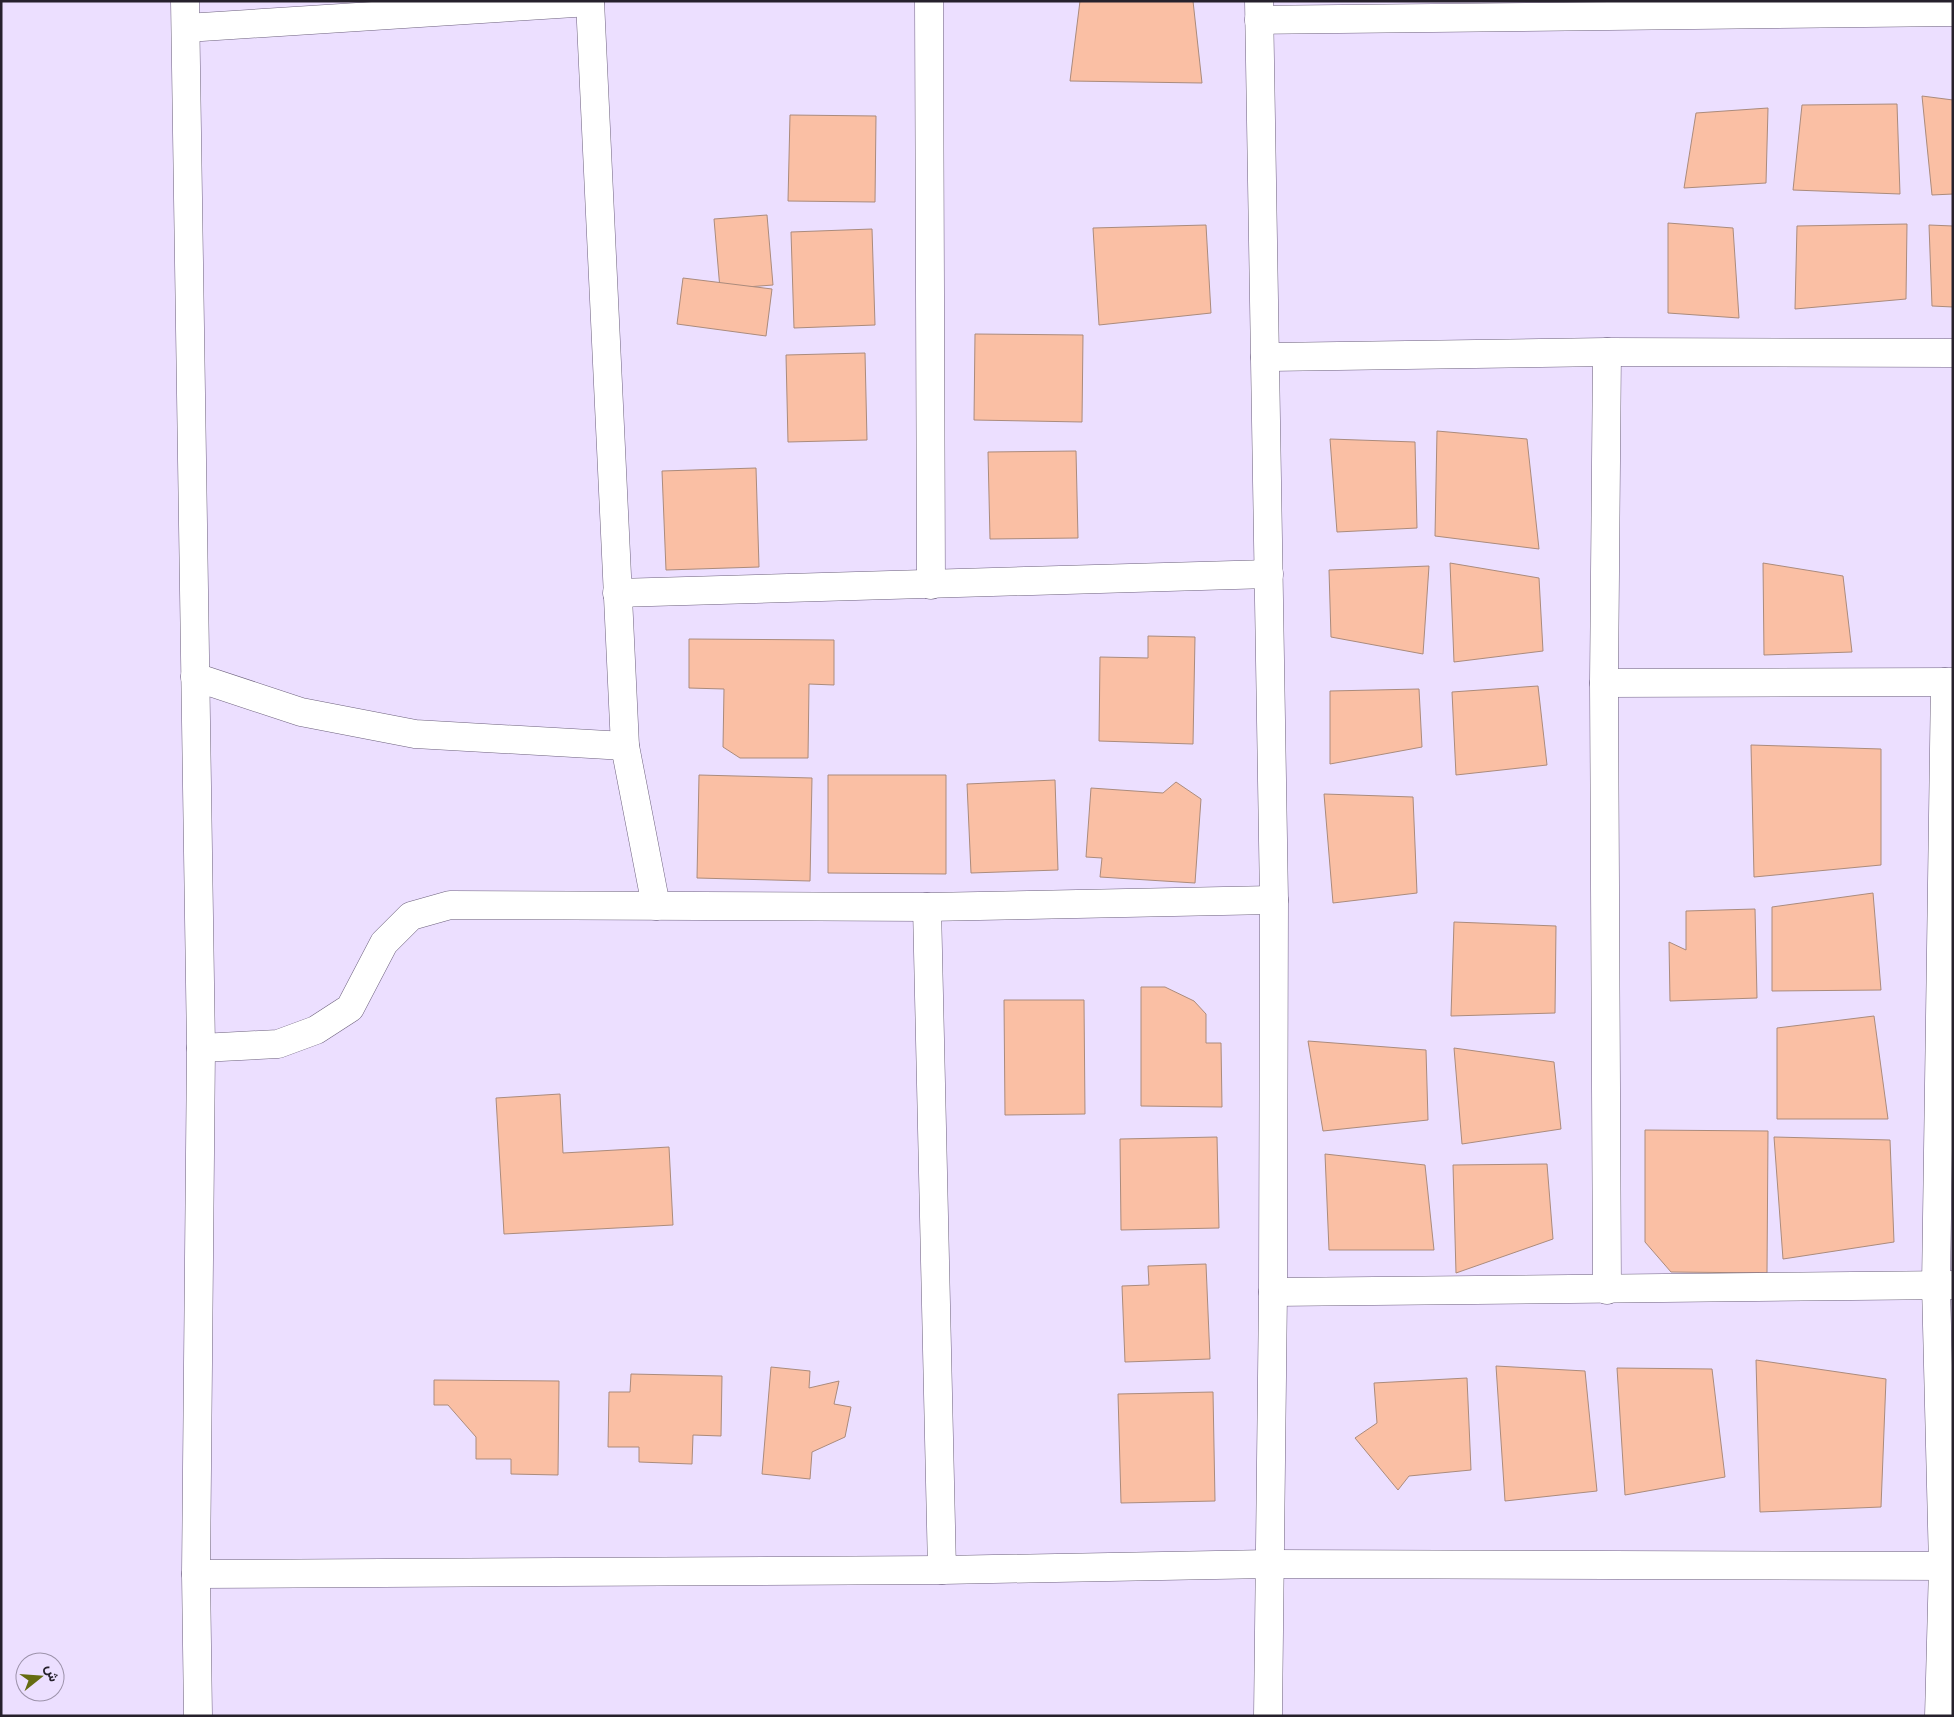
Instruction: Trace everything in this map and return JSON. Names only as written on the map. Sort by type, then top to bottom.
[{"type":"street","points":[[185,1],[201,1048],[196,1574],[198,1716]]},
{"type":"street","points":[[929,1],[931,585]]},
{"type":"street","points":[[186,28],[590,2],[625,746],[656,906]]},
{"type":"street","points":[[1268,1716],[1273,1292],[1274,900],[1259,11],[1953,12]]},
{"type":"street","points":[[1265,357],[1607,352],[1953,353]]},
{"type":"street","points":[[1607,352],[1604,683],[1608,1290]]},
{"type":"street","points":[[617,593],[1269,574]]},
{"type":"street","points":[[196,677],[301,712],[415,734],[625,746]]},
{"type":"street","points":[[1604,683],[1949,682],[1945,1286],[1948,1566],[1939,1716]]},
{"type":"street","points":[[201,1048],[278,1044],[316,1030],[350,1008],[384,943],[412,916],[450,905],[928,906],[1274,900]]},
{"type":"street","points":[[928,906],[942,1570]]},
{"type":"street","points":[[1273,1292],[1945,1286]]},
{"type":"street","points":[[196,1574],[942,1570],[1270,1564],[1948,1566]]},
{"type":"building","points":[[1080,1],[1193,1],[1202,83],[1070,81]]},
{"type":"building","points":[[1922,96],[1953,100],[1953,194],[1932,195]]},
{"type":"building","points":[[1897,104],[1900,194],[1793,190],[1802,105]]},
{"type":"building","points":[[1768,108],[1766,183],[1684,188],[1696,113]]},
{"type":"building","points":[[790,115],[876,116],[875,202],[788,201]]},
{"type":"building","points":[[767,215],[773,285],[720,289],[714,219]]},
{"type":"building","points":[[1668,223],[1733,228],[1739,318],[1668,313]]},
{"type":"building","points":[[1907,224],[1906,299],[1795,309],[1797,226]]},
{"type":"building","points":[[1206,225],[1211,313],[1099,325],[1093,228]]},
{"type":"building","points":[[1929,225],[1953,226],[1953,307],[1932,306]]},
{"type":"building","points":[[872,229],[875,325],[794,328],[791,232]]},
{"type":"building","points":[[683,278],[772,289],[766,336],[677,324]]},
{"type":"building","points":[[975,334],[1083,335],[1082,422],[974,420]]},
{"type":"building","points":[[865,353],[867,440],[788,442],[786,355]]},
{"type":"building","points":[[1437,431],[1527,439],[1539,549],[1435,536]]},
{"type":"building","points":[[1330,439],[1415,442],[1417,528],[1337,532]]},
{"type":"building","points":[[1076,451],[1078,538],[990,539],[988,452]]},
{"type":"building","points":[[756,468],[759,567],[666,570],[662,471]]},
{"type":"building","points":[[1450,563],[1539,578],[1543,651],[1454,662]]},
{"type":"building","points":[[1763,563],[1843,576],[1852,652],[1764,655]]},
{"type":"building","points":[[1429,566],[1423,654],[1331,637],[1329,570]]},
{"type":"building","points":[[1148,636],[1195,637],[1193,744],[1099,741],[1100,657],[1148,658]]},
{"type":"building","points":[[689,639],[834,640],[834,685],[809,684],[808,758],[740,758],[723,747],[724,689],[689,688]]},
{"type":"building","points":[[1538,686],[1547,765],[1456,775],[1452,692]]},
{"type":"building","points":[[1419,689],[1422,747],[1330,764],[1330,691]]},
{"type":"building","points":[[1751,745],[1881,749],[1881,865],[1754,877]]},
{"type":"building","points":[[699,775],[812,778],[810,881],[697,878]]},
{"type":"building","points":[[828,775],[946,775],[946,874],[828,873]]},
{"type":"building","points":[[1055,780],[1058,870],[971,873],[967,784]]},
{"type":"building","points":[[1176,782],[1201,799],[1195,883],[1100,877],[1102,858],[1086,857],[1091,788],[1163,793]]},
{"type":"building","points":[[1324,794],[1413,797],[1417,893],[1333,903]]},
{"type":"building","points":[[1873,893],[1881,990],[1772,991],[1772,907]]},
{"type":"building","points":[[1755,909],[1757,998],[1670,1001],[1669,942],[1686,950],[1686,911]]},
{"type":"building","points":[[1454,922],[1556,926],[1555,1013],[1451,1016]]},
{"type":"building","points":[[1141,987],[1165,987],[1194,1001],[1206,1014],[1206,1043],[1221,1043],[1222,1107],[1141,1106]]},
{"type":"building","points":[[1004,1000],[1084,1000],[1085,1114],[1005,1115]]},
{"type":"building","points":[[1874,1016],[1888,1119],[1777,1119],[1777,1028]]},
{"type":"building","points":[[1308,1041],[1426,1050],[1428,1120],[1323,1131]]},
{"type":"building","points":[[1454,1048],[1554,1062],[1561,1129],[1462,1144]]},
{"type":"building","points":[[560,1094],[563,1153],[669,1147],[673,1225],[504,1234],[496,1098]]},
{"type":"building","points":[[1645,1130],[1768,1131],[1767,1273],[1671,1272],[1645,1242]]},
{"type":"building","points":[[1217,1137],[1219,1228],[1121,1230],[1120,1139]]},
{"type":"building","points":[[1774,1137],[1890,1140],[1894,1242],[1783,1259]]},
{"type":"building","points":[[1325,1154],[1425,1165],[1434,1250],[1329,1250]]},
{"type":"building","points":[[1547,1164],[1553,1239],[1456,1273],[1453,1165]]},
{"type":"building","points":[[1206,1264],[1210,1359],[1125,1362],[1122,1286],[1149,1285],[1148,1266]]},
{"type":"building","points":[[1756,1360],[1886,1379],[1881,1507],[1760,1512]]},
{"type":"building","points":[[1496,1366],[1585,1371],[1597,1491],[1505,1501]]},
{"type":"building","points":[[771,1367],[810,1371],[809,1388],[839,1381],[834,1404],[851,1407],[845,1437],[812,1452],[810,1479],[762,1474]]},
{"type":"building","points":[[1617,1368],[1712,1369],[1725,1477],[1625,1495]]},
{"type":"building","points":[[631,1374],[722,1376],[721,1436],[693,1435],[692,1464],[639,1462],[639,1447],[608,1447],[609,1392],[630,1392]]},
{"type":"building","points":[[1467,1378],[1471,1470],[1409,1476],[1398,1490],[1355,1438],[1377,1423],[1374,1383]]},
{"type":"building","points":[[434,1380],[559,1381],[558,1475],[511,1474],[511,1459],[476,1459],[476,1437],[448,1405],[434,1405]]},
{"type":"building","points":[[1213,1392],[1215,1501],[1121,1503],[1118,1394]]}]
